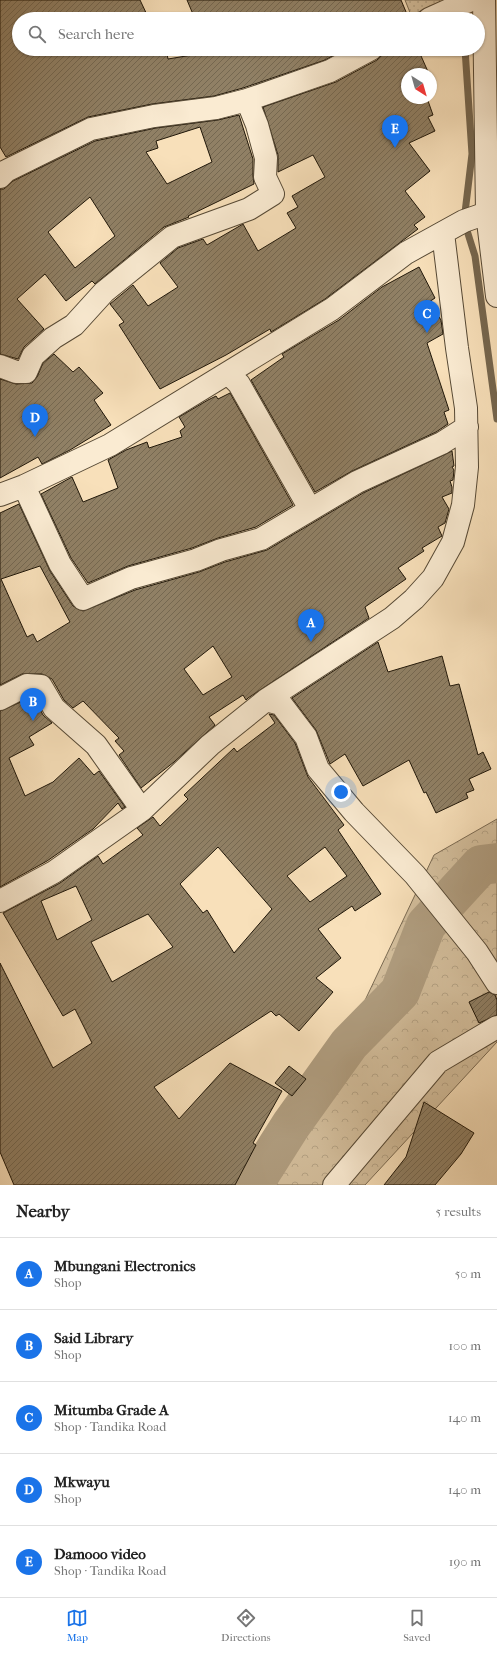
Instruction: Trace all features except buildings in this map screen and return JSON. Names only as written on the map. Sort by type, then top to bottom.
[{"type":"street","points":[[444,12],[471,0]]},
{"type":"street","points":[[484,0],[484,12]]},
{"type":"street","points":[[0,177],[6,171],[91,129],[154,116],[216,108],[247,100],[330,71],[358,56]]},
{"type":"street","points":[[485,56],[487,213],[496,285]]},
{"type":"street","points":[[0,366],[16,372],[26,372],[33,356],[53,338],[74,325],[104,292],[172,237],[249,209],[273,194],[264,177],[266,158],[247,100]]},
{"type":"street","points":[[0,495],[24,486],[110,445],[332,309],[406,253],[464,221],[487,213]]},
{"type":"street","points":[[0,901],[54,872],[142,810],[210,745],[266,700],[392,618],[414,599],[433,578],[453,542],[463,505],[467,466],[467,427],[443,233]]},
{"type":"street","points":[[228,373],[239,384],[310,509]]},
{"type":"street","points":[[24,486],[60,564],[83,599],[131,578],[196,560],[221,550],[261,539],[357,482],[442,443],[467,427]]},
{"type":"street","points":[[0,699],[27,685],[41,686],[54,708],[96,745],[142,810]]},
{"type":"street","points":[[266,700],[281,704],[306,737],[318,769],[354,812],[415,876],[477,952],[497,983]]},
{"type":"street","points":[[334,1185],[438,1062],[497,1027]]},
{"type":"green space","points":[[405,0],[440,0],[440,3],[418,12],[410,12]]},
{"type":"green space","points":[[497,819],[497,1042],[365,1185],[251,1185],[312,1112],[434,855]]},
{"type":"waterway","points":[[465,6],[465,12]]},
{"type":"waterway","points":[[465,56],[472,154],[464,221],[475,256],[497,419]]},
{"type":"waterway","points":[[253,1185],[291,1125],[349,1044],[400,992],[426,925],[481,865],[497,863]]},
{"type":"place","name":"Damooo video","points":[[395,148]]},
{"type":"place","name":"Mitumba Grade A","points":[[427,333]]},
{"type":"place","name":"Mkwayu","points":[[35,437]]},
{"type":"place","name":"Mbungani Electronics","points":[[311,642]]},
{"type":"place","name":"Said Library","points":[[33,721]]}]
